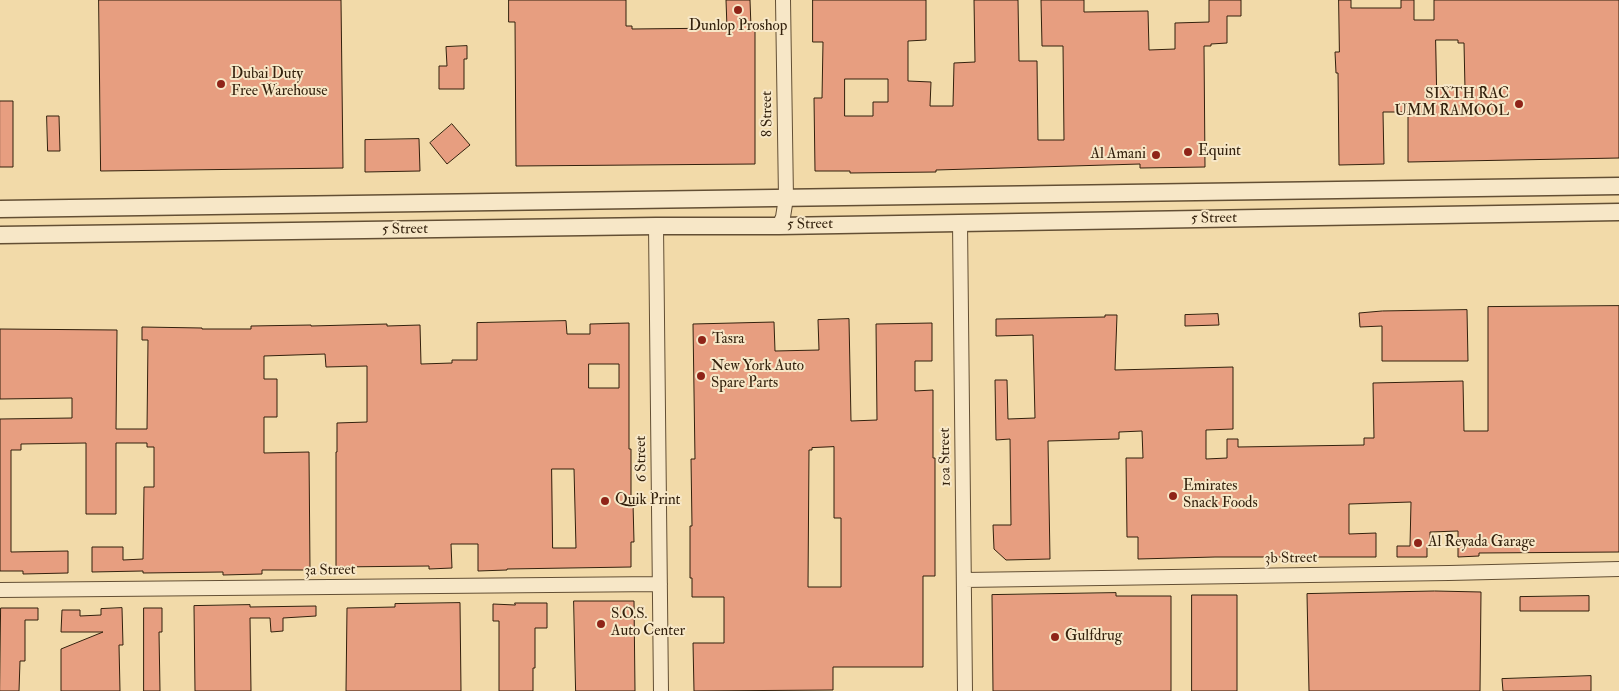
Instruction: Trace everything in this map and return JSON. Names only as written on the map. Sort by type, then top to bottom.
[{"type":"street","name":"8 Street","points":[[779,226],[783,217],[786,198],[783,0]]},
{"type":"street","name":"5 Street","points":[[0,209],[1619,186]]},
{"type":"street","name":"5 Street","points":[[0,235],[779,226],[1619,212]]},
{"type":"street","name":"10a Street","points":[[960,222],[964,691]]},
{"type":"street","name":"6 Street","points":[[656,226],[661,691]]},
{"type":"street","name":"3b Street","points":[[964,580],[1619,569]]},
{"type":"street","name":"3a Street","points":[[0,590],[660,584]]},
{"type":"building","name":"Dubai Duty Free Warehouse","points":[[99,0],[341,0],[343,168],[101,171]]},
{"type":"building","points":[[509,0],[626,0],[626,26],[632,26],[632,29],[727,28],[726,0],[750,0],[751,28],[755,28],[755,164],[516,166],[515,22],[509,22]]},
{"type":"building","points":[[813,0],[926,0],[926,40],[908,41],[908,81],[931,82],[930,106],[953,106],[954,63],[975,62],[974,0],[1018,0],[1019,61],[1037,61],[1038,140],[1064,140],[1063,46],[1042,46],[1041,0],[1084,0],[1084,12],[1148,11],[1149,50],[1175,49],[1175,23],[1209,22],[1209,0],[1241,0],[1241,16],[1227,16],[1227,43],[1204,46],[1205,167],[1140,168],[1140,164],[936,170],[936,172],[850,173],[850,171],[815,171],[814,98],[822,98],[823,42],[813,42]],"holes":[[[845,79],[888,79],[888,102],[873,102],[873,116],[845,116]]]},
{"type":"building","points":[[1339,0],[1351,0],[1351,8],[1401,8],[1401,0],[1414,0],[1414,20],[1434,20],[1434,0],[1619,0],[1619,158],[1408,162],[1408,112],[1383,112],[1384,164],[1339,165],[1338,73],[1336,73],[1335,52],[1339,52]],"holes":[[[1436,40],[1458,40],[1458,43],[1464,43],[1465,89],[1437,89]]]},
{"type":"building","points":[[467,46],[467,59],[464,59],[464,89],[439,89],[439,66],[447,66],[446,47]]},
{"type":"building","points":[[0,101],[13,101],[13,167],[0,167]]},
{"type":"building","points":[[47,116],[59,116],[60,151],[48,151]]},
{"type":"building","points":[[452,124],[470,145],[447,164],[430,143]]},
{"type":"building","points":[[419,139],[420,171],[365,172],[365,140]]},
{"type":"building","points":[[1619,306],[1619,552],[1479,553],[1479,556],[1458,557],[1458,531],[1430,532],[1430,546],[1427,546],[1427,557],[1397,557],[1397,546],[1410,546],[1411,502],[1349,504],[1349,534],[1376,533],[1376,557],[1138,559],[1138,537],[1127,537],[1126,458],[1143,458],[1142,431],[1119,432],[1119,439],[1048,441],[1050,559],[1006,560],[994,549],[993,525],[1011,525],[1010,439],[996,440],[995,380],[1007,380],[1008,419],[1035,418],[1033,335],[996,336],[996,319],[1105,317],[1105,315],[1117,315],[1115,370],[1233,367],[1233,429],[1206,430],[1206,459],[1227,458],[1227,439],[1238,439],[1238,447],[1364,445],[1364,438],[1374,438],[1373,383],[1463,381],[1464,431],[1488,431],[1488,307]]},
{"type":"building","points":[[1467,310],[1468,361],[1382,361],[1382,326],[1360,327],[1359,313]]},
{"type":"building","points":[[1218,314],[1219,325],[1185,326],[1185,315]]},
{"type":"building","points":[[849,319],[851,421],[877,420],[876,324],[932,323],[932,361],[915,361],[915,391],[933,390],[933,458],[935,458],[935,576],[923,576],[923,667],[833,667],[833,690],[694,691],[693,643],[724,643],[724,597],[692,597],[692,578],[690,578],[690,526],[692,526],[691,459],[695,459],[693,324],[774,322],[775,351],[819,350],[818,320]],"holes":[[[834,447],[834,518],[841,518],[841,587],[808,587],[809,450],[812,450],[812,448]]]},
{"type":"building","points":[[566,321],[567,334],[590,334],[590,324],[629,323],[629,449],[631,449],[631,503],[633,503],[634,542],[631,542],[631,567],[478,571],[478,544],[451,544],[452,568],[429,569],[429,566],[336,567],[337,423],[367,422],[367,366],[326,367],[325,354],[264,356],[264,379],[277,379],[277,417],[264,417],[264,453],[309,452],[310,570],[262,570],[262,574],[223,575],[223,572],[92,572],[92,547],[123,547],[123,560],[143,559],[144,487],[154,487],[154,447],[147,447],[147,443],[116,443],[116,514],[86,514],[86,443],[21,444],[21,450],[11,450],[11,552],[68,551],[68,573],[23,574],[23,571],[0,571],[0,419],[72,418],[72,398],[0,399],[0,329],[117,330],[116,429],[147,429],[148,340],[142,340],[142,327],[251,329],[251,326],[420,325],[421,364],[452,363],[452,360],[477,360],[477,323]],"holes":[[[589,364],[619,364],[619,388],[589,388]],[[552,469],[574,469],[576,548],[553,548]]]},
{"type":"building","points":[[1435,591],[1481,592],[1480,691],[1309,691],[1307,594]]},
{"type":"building","name":"Gulfdrug","points":[[1116,593],[1116,596],[1171,596],[1171,691],[993,691],[992,595]]},
{"type":"building","points":[[1192,595],[1237,595],[1237,691],[1192,691]]},
{"type":"building","points":[[1589,596],[1589,611],[1520,611],[1520,597]]},
{"type":"building","points":[[574,601],[634,601],[635,691],[576,691]]},
{"type":"building","points":[[460,603],[461,691],[346,691],[347,608],[395,607],[395,604]]},
{"type":"building","points":[[515,603],[547,603],[547,628],[535,628],[533,691],[499,691],[499,621],[493,621],[493,604],[515,605]]},
{"type":"building","points":[[250,605],[250,607],[316,606],[316,616],[283,618],[283,631],[271,632],[270,618],[250,618],[251,691],[195,691],[194,606]]},
{"type":"building","points":[[1,608],[38,608],[38,620],[25,620],[25,661],[20,661],[19,691],[0,691]]},
{"type":"building","points":[[122,608],[123,645],[119,645],[120,691],[61,691],[61,649],[103,632],[61,632],[62,610],[80,610],[80,616],[101,615],[101,609]]},
{"type":"building","points":[[144,608],[162,608],[162,632],[159,632],[160,691],[144,691]]},
{"type":"building","points":[[1591,676],[1591,691],[1503,691],[1502,679]]},
{"type":"place","name":"Dunlop Proshop","points":[[738,10]]},
{"type":"place","name":"Dubai Duty Free Warehouse","points":[[221,84]]},
{"type":"place","name":"SIXTH RAC UMM RAMOOL","points":[[1519,104]]},
{"type":"place","name":"Equint","points":[[1188,152]]},
{"type":"place","name":"Al Amani","points":[[1156,155]]},
{"type":"place","name":"Tasra","points":[[702,340]]},
{"type":"place","name":"New York Auto Spare Parts","points":[[701,376]]},
{"type":"place","name":"Emirates Snack Foods","points":[[1173,496]]},
{"type":"place","name":"Quik Print","points":[[605,501]]},
{"type":"place","name":"Al Reyada Garage","points":[[1418,543]]},
{"type":"place","name":"S.O.S. Auto Center","points":[[601,624]]},
{"type":"place","name":"Gulfdrug","points":[[1055,637]]}]
